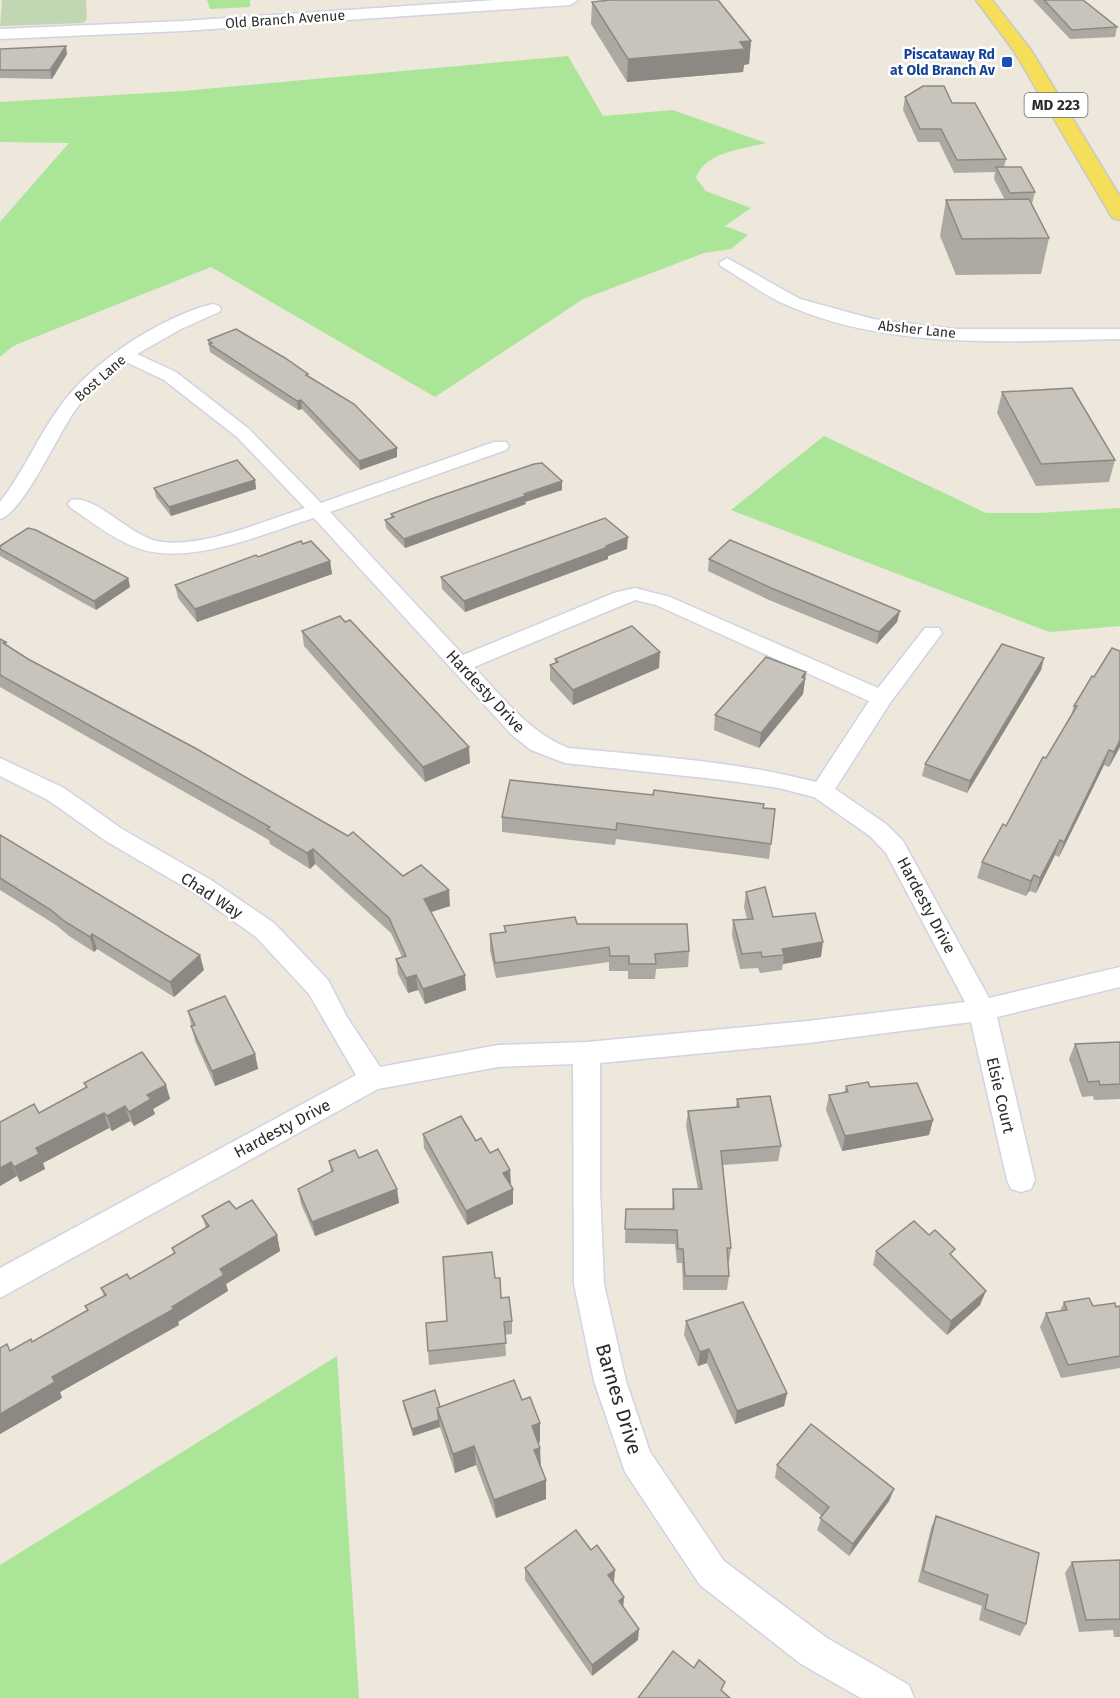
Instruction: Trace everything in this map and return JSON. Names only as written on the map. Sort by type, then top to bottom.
[{"type":"main road","name":"Old Branch Avenue","points":[[0,34],[183,26],[570,0]]},
{"type":"main road","name":"MD 223","points":[[984,0],[1022,50],[1120,214]]},
{"type":"street","name":"Absher Lane","points":[[727,263],[792,301],[832,315],[901,330],[985,334],[1120,334]]},
{"type":"street","name":"Bost Lane","points":[[0,513],[18,492],[39,453],[71,403],[126,355],[179,323],[213,309]]},
{"type":"street","name":"Hardesty Drive","points":[[126,355],[170,376],[215,409],[291,480],[316,511],[461,664],[520,730],[539,745],[565,755],[724,772],[778,780],[822,791],[878,830],[895,847],[982,1010]]},
{"type":"street","points":[[78,504],[134,540],[160,548],[182,548],[237,536],[316,511],[500,446]]},
{"type":"street","points":[[461,664],[621,597],[635,594],[663,601],[882,698]]},
{"type":"street","points":[[822,791],[882,698],[932,633]]},
{"type":"street","name":"Chad Way","points":[[0,765],[56,794],[114,835],[202,886],[265,930],[319,987],[338,1024],[373,1079]]},
{"type":"street","name":"Hardesty Drive","points":[[0,1284],[201,1170],[373,1079],[498,1056],[587,1053],[808,1032],[982,1010],[1120,977]]},
{"type":"street","name":"Elsie Court","points":[[982,1010],[1021,1180]]},
{"type":"street","name":"Barnes Drive","points":[[587,1053],[586,1189],[589,1284],[610,1382],[637,1461],[712,1573],[814,1651],[896,1698]]},
{"type":"green space","points":[[2,0],[86,0],[87,19],[83,23],[0,26]]},
{"type":"green space","points":[[207,0],[250,0],[250,7],[210,9]]},
{"type":"green space","points":[[568,56],[603,116],[673,110],[766,143],[716,157],[700,169],[696,178],[706,191],[751,208],[725,226],[748,235],[731,249],[704,253],[583,299],[435,397],[211,267],[13,346],[0,357],[0,222],[69,143],[0,142],[0,102],[183,91]]},
{"type":"green space","points":[[824,436],[986,513],[1039,513],[1120,508],[1120,626],[1049,632],[731,510]]},
{"type":"green space","points":[[337,1356],[359,1698],[0,1698],[0,1565]]},
{"type":"building","points":[[718,0],[751,41],[740,42],[745,49],[628,59],[592,2]]},
{"type":"building","points":[[1044,0],[1083,0],[1117,27],[1072,30]]},
{"type":"building","points":[[66,46],[50,70],[0,70],[0,49]]},
{"type":"building","points":[[923,86],[944,86],[952,103],[975,103],[1006,159],[957,160],[941,129],[920,129],[905,97]]},
{"type":"building","points":[[996,167],[1021,167],[1035,192],[1010,193]]},
{"type":"building","points":[[1029,199],[1049,238],[962,239],[946,200]]},
{"type":"building","points":[[236,329],[285,358],[308,374],[306,375],[354,404],[397,448],[359,461],[301,400],[297,401],[209,344],[212,343],[208,340]]},
{"type":"building","points":[[1072,388],[1115,460],[1041,464],[1002,392]]},
{"type":"building","points":[[237,460],[255,480],[169,507],[154,488]]},
{"type":"building","points":[[542,463],[562,481],[404,539],[385,520],[394,517],[391,514],[431,499]]},
{"type":"building","points":[[605,518],[628,537],[606,546],[608,547],[464,601],[441,577]]},
{"type":"building","points":[[28,528],[128,578],[94,601],[0,549],[0,546]]},
{"type":"building","points":[[730,540],[900,611],[879,632],[771,588],[709,559]]},
{"type":"building","points":[[301,541],[303,544],[311,541],[330,561],[195,609],[175,585],[256,555],[258,557]]},
{"type":"building","points":[[340,616],[345,622],[350,620],[469,747],[423,767],[302,631]]},
{"type":"building","points":[[632,626],[660,652],[573,690],[550,665],[558,662],[555,659]]},
{"type":"building","points":[[0,639],[28,659],[195,748],[348,836],[353,832],[403,876],[421,865],[449,890],[424,899],[465,975],[423,989],[416,975],[406,978],[396,959],[406,956],[389,918],[313,849],[307,853],[267,829],[270,827],[0,675]]},
{"type":"building","points":[[1002,644],[1044,658],[970,781],[925,764]]},
{"type":"building","points":[[1112,648],[1120,651],[1120,740],[1114,752],[1109,750],[1064,842],[1060,840],[1040,878],[1034,875],[1031,881],[982,862],[1003,824],[1006,826],[1043,757],[1046,758],[1077,706],[1074,706],[1092,676],[1094,677]]},
{"type":"building","points":[[766,657],[806,672],[802,677],[805,679],[761,733],[715,715]]},
{"type":"building","points":[[510,780],[653,795],[654,790],[764,804],[763,808],[775,809],[771,844],[617,823],[616,830],[502,817]]},
{"type":"building","points":[[0,835],[200,955],[170,982],[92,934],[90,937],[0,878]]},
{"type":"building","points":[[765,887],[773,917],[815,913],[823,942],[782,949],[784,955],[762,957],[761,952],[742,954],[733,920],[753,919],[746,892]]},
{"type":"building","points":[[575,917],[577,924],[687,924],[689,951],[655,954],[656,964],[629,964],[629,956],[610,956],[609,947],[495,963],[490,934],[506,932],[504,926]]},
{"type":"building","points":[[225,996],[255,1054],[212,1071],[191,1026],[195,1025],[188,1011]]},
{"type":"building","points":[[1120,1042],[1120,1084],[1100,1085],[1099,1081],[1088,1082],[1075,1044]]},
{"type":"building","points":[[142,1052],[166,1085],[147,1095],[151,1099],[129,1112],[125,1106],[107,1116],[104,1113],[36,1148],[39,1154],[14,1167],[11,1162],[0,1168],[0,1122],[34,1104],[39,1113],[87,1087],[84,1083]]},
{"type":"building","points":[[868,1082],[870,1087],[917,1083],[933,1120],[845,1136],[829,1095],[848,1092],[846,1086]]},
{"type":"building","points":[[770,1096],[781,1146],[721,1151],[731,1248],[727,1248],[729,1276],[685,1276],[683,1249],[678,1249],[677,1230],[625,1229],[626,1209],[674,1209],[673,1189],[702,1189],[688,1111],[739,1107],[737,1099]]},
{"type":"building","points":[[461,1116],[476,1141],[481,1138],[490,1153],[498,1149],[510,1170],[503,1173],[513,1189],[466,1211],[423,1134]]},
{"type":"building","points":[[355,1150],[359,1158],[377,1150],[397,1189],[312,1222],[298,1189],[333,1171],[329,1161]]},
{"type":"building","points":[[252,1200],[277,1235],[220,1269],[224,1275],[172,1307],[174,1309],[52,1377],[55,1382],[0,1414],[0,1348],[7,1344],[10,1351],[31,1339],[32,1342],[88,1310],[85,1306],[106,1295],[101,1288],[127,1274],[130,1279],[175,1253],[172,1248],[209,1226],[202,1216],[229,1201],[236,1209]]},
{"type":"building","points":[[914,1221],[929,1235],[935,1230],[955,1249],[950,1254],[986,1291],[951,1321],[876,1251]]},
{"type":"building","points":[[492,1252],[495,1278],[500,1278],[501,1298],[509,1297],[512,1321],[504,1322],[506,1343],[428,1351],[426,1323],[447,1321],[443,1257]]},
{"type":"building","points":[[1089,1298],[1093,1306],[1115,1303],[1116,1307],[1120,1306],[1120,1356],[1068,1365],[1046,1313],[1067,1310],[1064,1302]]},
{"type":"building","points":[[743,1302],[787,1393],[737,1411],[709,1349],[700,1352],[686,1321]]},
{"type":"building","points":[[514,1380],[522,1400],[530,1397],[540,1423],[532,1426],[540,1448],[534,1450],[546,1480],[494,1500],[474,1446],[453,1454],[437,1408]]},
{"type":"building","points":[[435,1390],[440,1407],[437,1408],[439,1420],[412,1429],[403,1401]]},
{"type":"building","points":[[811,1424],[894,1489],[853,1544],[820,1518],[829,1507],[777,1465]]},
{"type":"building","points":[[936,1516],[1039,1553],[1026,1624],[985,1609],[988,1595],[923,1571]]},
{"type":"building","points":[[576,1530],[591,1550],[597,1545],[615,1570],[608,1575],[624,1597],[619,1601],[639,1629],[592,1665],[525,1568]]},
{"type":"building","points":[[1120,1560],[1120,1619],[1086,1620],[1072,1562]]},
{"type":"building","points":[[673,1651],[694,1668],[699,1660],[725,1682],[721,1690],[730,1698],[638,1698]]},
{"type":"place","name":"Piscataway Rd at Old Branch Av","points":[[1007,62]]}]
